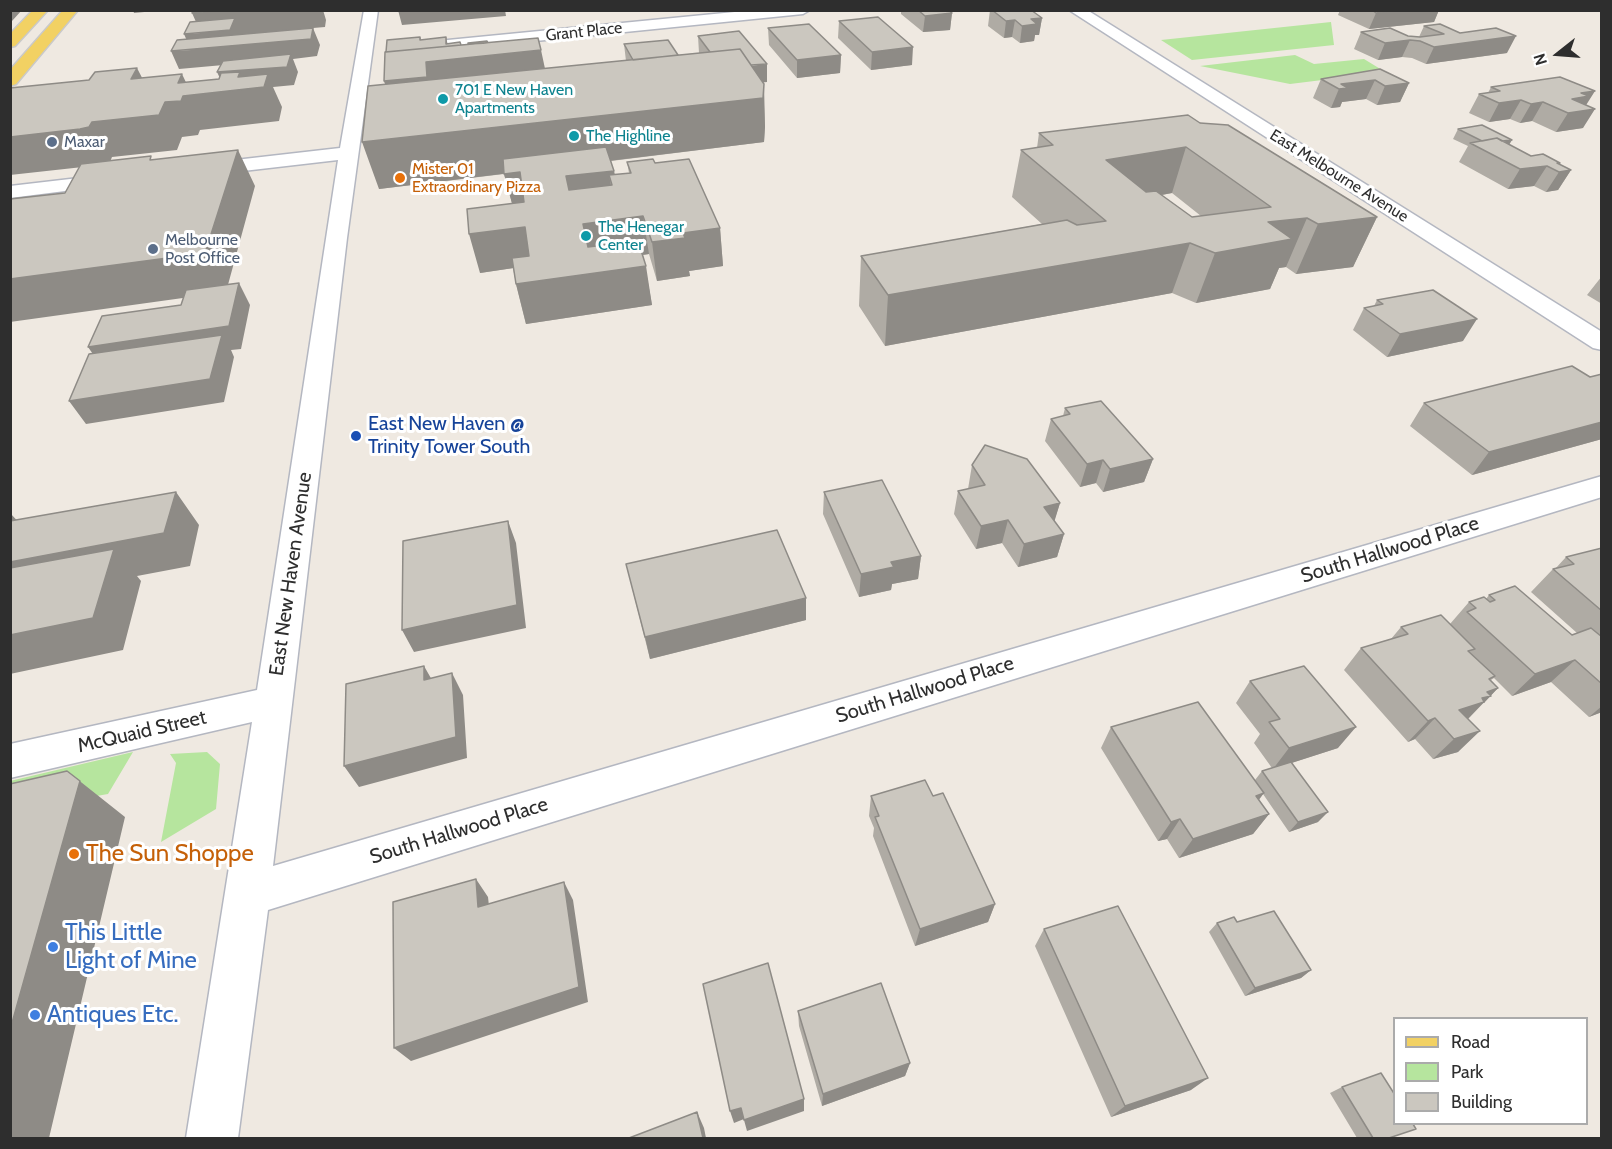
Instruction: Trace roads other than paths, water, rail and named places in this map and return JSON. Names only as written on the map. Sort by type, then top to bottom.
[{"type":"main road","points":[[10,43],[41,10]]},
{"type":"main road","points":[[10,81],[71,10]]},
{"type":"street","name":"East New Haven Avenue","points":[[212,1138],[248,895],[349,153],[373,53],[371,10]]},
{"type":"street","name":"Grant Place","points":[[401,50],[803,10]]},
{"type":"street","name":"East Melbourne Avenue","points":[[1076,10],[1602,343]]},
{"type":"street","points":[[179,172],[349,153]]},
{"type":"street","points":[[10,192],[132,178]]},
{"type":"street","name":"South Hallwood Place","points":[[248,895],[1602,486]]},
{"type":"street","name":"McQuaid Street","points":[[10,761],[273,702]]},
{"type":"place","name":"701 E New Haven Apartments","points":[[443,99]]},
{"type":"place","name":"The Highline","points":[[574,136]]},
{"type":"place","name":"Maxar","points":[[52,142]]},
{"type":"place","name":"Mister 01 Extraordinary Pizza","points":[[400,178]]},
{"type":"place","name":"The Henegar Center","points":[[586,236]]},
{"type":"place","name":"Melbourne Post Office","points":[[153,249]]},
{"type":"place","name":"East New Haven @ Trinity Tower South","points":[[356,436]]},
{"type":"place","name":"The Sun Shoppe","points":[[74,854]]},
{"type":"place","name":"This Little Light of Mine","points":[[53,947]]},
{"type":"place","name":"Antiques Etc.","points":[[35,1015]]}]
